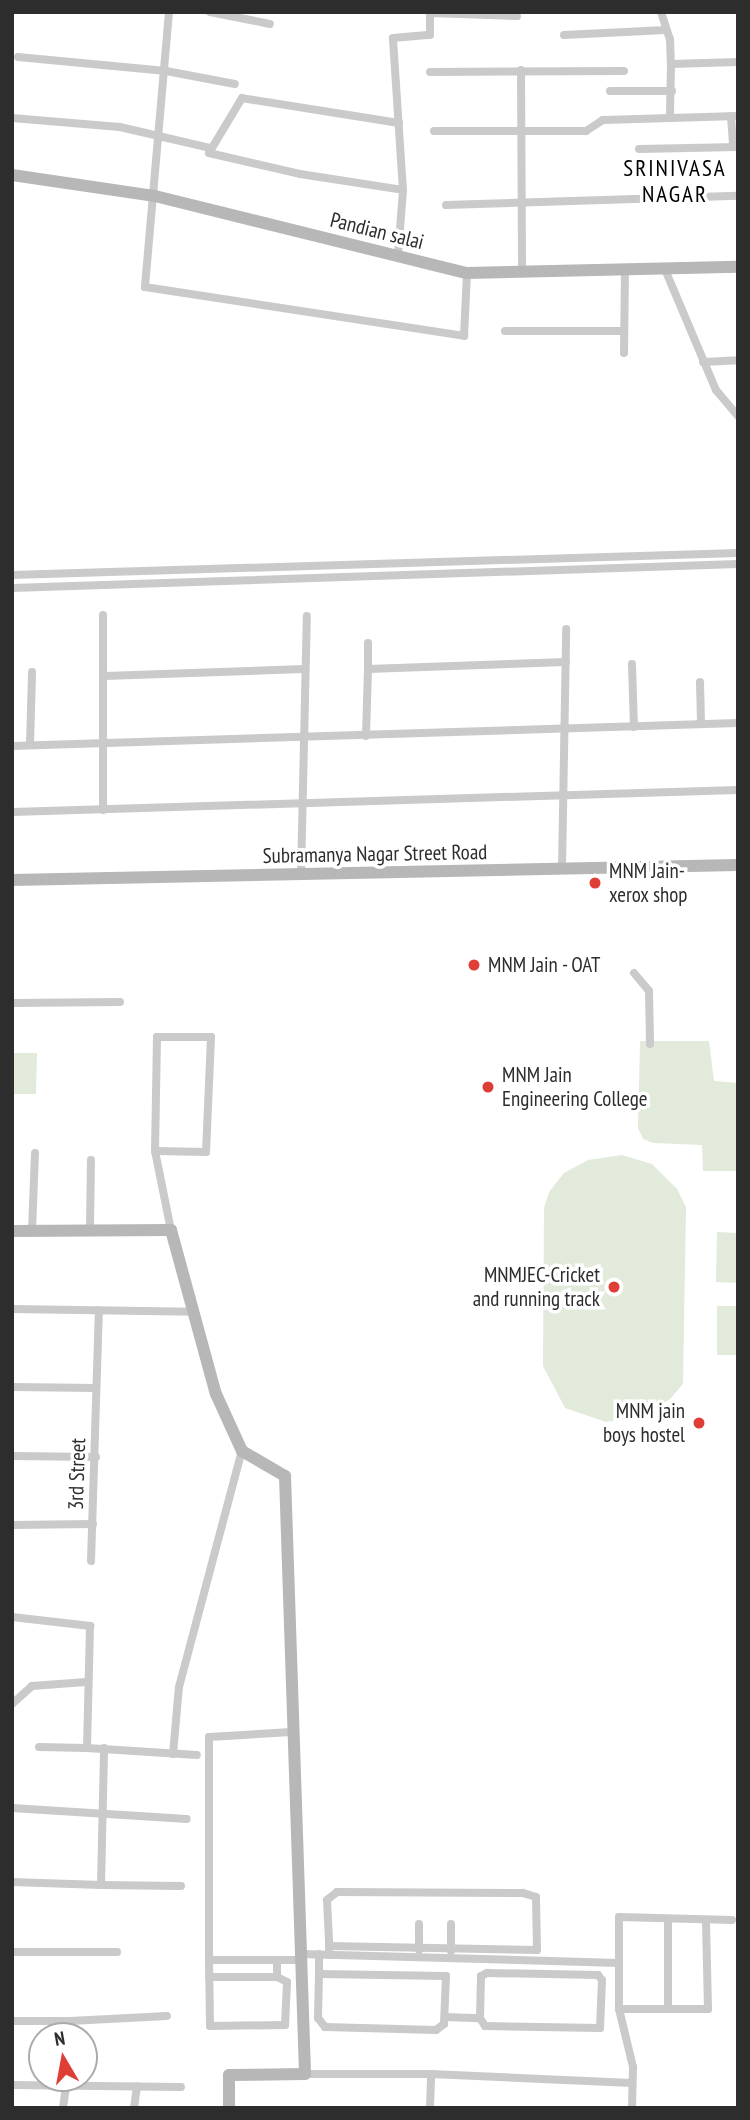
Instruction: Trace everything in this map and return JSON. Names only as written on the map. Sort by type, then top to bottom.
[{"type":"street","points":[[169,12],[166,71],[145,287],[464,336],[467,273]]},
{"type":"street","points":[[210,12],[270,24]]},
{"type":"street","points":[[660,12],[666,30],[671,64],[670,115]]},
{"type":"street","points":[[398,255],[402,190],[393,37],[430,35],[430,13],[517,16]]},
{"type":"street","points":[[564,35],[666,30]]},
{"type":"street","points":[[18,57],[166,71],[235,84]]},
{"type":"street","points":[[671,64],[738,62]]},
{"type":"street","points":[[521,70],[519,131],[522,272]]},
{"type":"street","points":[[430,72],[624,71]]},
{"type":"street","points":[[610,91],[672,91]]},
{"type":"street","points":[[210,148],[239,98],[399,123]]},
{"type":"street","points":[[434,131],[586,131],[603,120],[670,115],[735,116],[735,147],[639,149]]},
{"type":"street","points":[[12,118],[160,135],[210,148],[215,158],[402,190]]},
{"type":"street","name":"Pandian salai","points":[[12,175],[155,196],[467,273],[738,267]]},
{"type":"street","points":[[446,205],[738,196]]},
{"type":"street","points":[[664,267],[716,390],[735,408],[738,416]]},
{"type":"street","points":[[624,353],[625,269]]},
{"type":"street","points":[[505,331],[624,331]]},
{"type":"street","points":[[703,362],[738,360]]},
{"type":"street","points":[[12,575],[738,553]]},
{"type":"street","points":[[12,588],[738,564]]},
{"type":"street","points":[[103,615],[103,810]]},
{"type":"street","points":[[302,874],[301,738],[307,616]]},
{"type":"street","points":[[562,869],[566,629]]},
{"type":"street","points":[[366,736],[368,643]]},
{"type":"street","points":[[368,668],[566,662]]},
{"type":"street","points":[[632,664],[634,727]]},
{"type":"street","points":[[105,676],[304,669]]},
{"type":"street","points":[[30,745],[32,673]]},
{"type":"street","points":[[700,682],[701,724]]},
{"type":"street","points":[[12,746],[738,723]]},
{"type":"street","points":[[12,812],[738,790]]},
{"type":"street","name":"Subramanya Nagar Street Road","points":[[12,880],[738,865]]},
{"type":"street","points":[[634,973],[649,992],[650,1044]]},
{"type":"street","points":[[12,1003],[120,1002]]},
{"type":"street","points":[[155,1151],[206,1152],[211,1037],[157,1037],[155,1151],[171,1230],[216,1394],[242,1451],[285,1476],[291,1732],[305,2074]]},
{"type":"street","points":[[32,1231],[35,1153]]},
{"type":"street","points":[[90,1228],[91,1160]]},
{"type":"street","points":[[12,1231],[90,1228],[171,1230]]},
{"type":"street","points":[[12,1308],[194,1312]]},
{"type":"street","name":"3rd Street","points":[[91,1561],[99,1310]]},
{"type":"street","points":[[12,1388],[96,1388]]},
{"type":"street","points":[[173,1754],[179,1687],[242,1451]]},
{"type":"street","points":[[12,1456],[96,1457]]},
{"type":"street","points":[[12,1525],[93,1524]]},
{"type":"street","points":[[12,1617],[90,1626],[86,1682],[87,1748]]},
{"type":"street","points":[[12,1704],[32,1686],[86,1682]]},
{"type":"street","points":[[209,1977],[277,1977],[287,1982],[285,2025],[208,2025],[209,1737],[291,1732]]},
{"type":"street","points":[[39,1747],[104,1748],[197,1755]]},
{"type":"street","points":[[101,1885],[104,1748]]},
{"type":"street","points":[[12,1808],[187,1819]]},
{"type":"street","points":[[12,1882],[181,1886]]},
{"type":"street","points":[[329,1950],[327,1900],[337,1892],[523,1893],[536,1897],[537,1960]]},
{"type":"street","points":[[632,2108],[633,2067],[619,2010],[619,1917],[732,1920]]},
{"type":"street","points":[[668,1919],[668,2009]]},
{"type":"street","points":[[619,2010],[708,2009],[706,1920]]},
{"type":"street","points":[[419,1924],[419,1953]]},
{"type":"street","points":[[319,1954],[318,2018],[325,2027],[436,2030],[445,2017],[451,1924]]},
{"type":"street","points":[[209,1960],[277,1960],[329,1950],[619,1963]]},
{"type":"street","points":[[450,1955],[537,1950]]},
{"type":"street","points":[[12,1952],[117,1952]]},
{"type":"street","points":[[489,1959],[489,1973]]},
{"type":"street","points":[[277,1960],[277,1977]]},
{"type":"street","points":[[598,1962],[598,1975],[602,1980],[600,2028],[485,2026],[480,2018],[481,1976],[489,1973],[598,1975]]},
{"type":"street","points":[[318,1974],[446,1976]]},
{"type":"street","points":[[12,2021],[167,2016]]},
{"type":"street","points":[[445,2017],[480,2018]]},
{"type":"street","points":[[430,2108],[431,2074]]},
{"type":"street","points":[[229,2108],[229,2076],[431,2074],[632,2083]]},
{"type":"street","points":[[98,2083],[181,2087]]},
{"type":"street","points":[[134,2108],[137,2086]]},
{"type":"green space","points":[[640,1041],[709,1041],[714,1081],[738,1083],[738,1171],[703,1171],[702,1145],[653,1143],[643,1139],[638,1128]]},
{"type":"green space","points":[[12,1053],[37,1053],[36,1094],[12,1094]]},
{"type":"green space","name":"MNMJEC-Cricket and running track","points":[[622,1155],[652,1164],[677,1189],[686,1207],[683,1384],[670,1399],[644,1416],[606,1422],[565,1408],[543,1366],[544,1208],[549,1192],[564,1173],[588,1160]]},
{"type":"green space","points":[[717,1232],[738,1233],[738,1283],[716,1282]]},
{"type":"green space","points":[[717,1306],[738,1306],[738,1355],[717,1355]]},
{"type":"place","name":"MNM Jain- xerox shop","points":[[595,883]]},
{"type":"place","name":"MNM Jain - OAT","points":[[474,965]]},
{"type":"place","name":"MNM Jain Engineering College","points":[[488,1087]]},
{"type":"place","name":"MNMJEC-Cricket and running track","points":[[614,1287]]},
{"type":"place","name":"MNM jain boys hostel","points":[[699,1423]]},
{"type":"district","name":"SRINIVASA NAGAR","points":[[675,181]]}]
